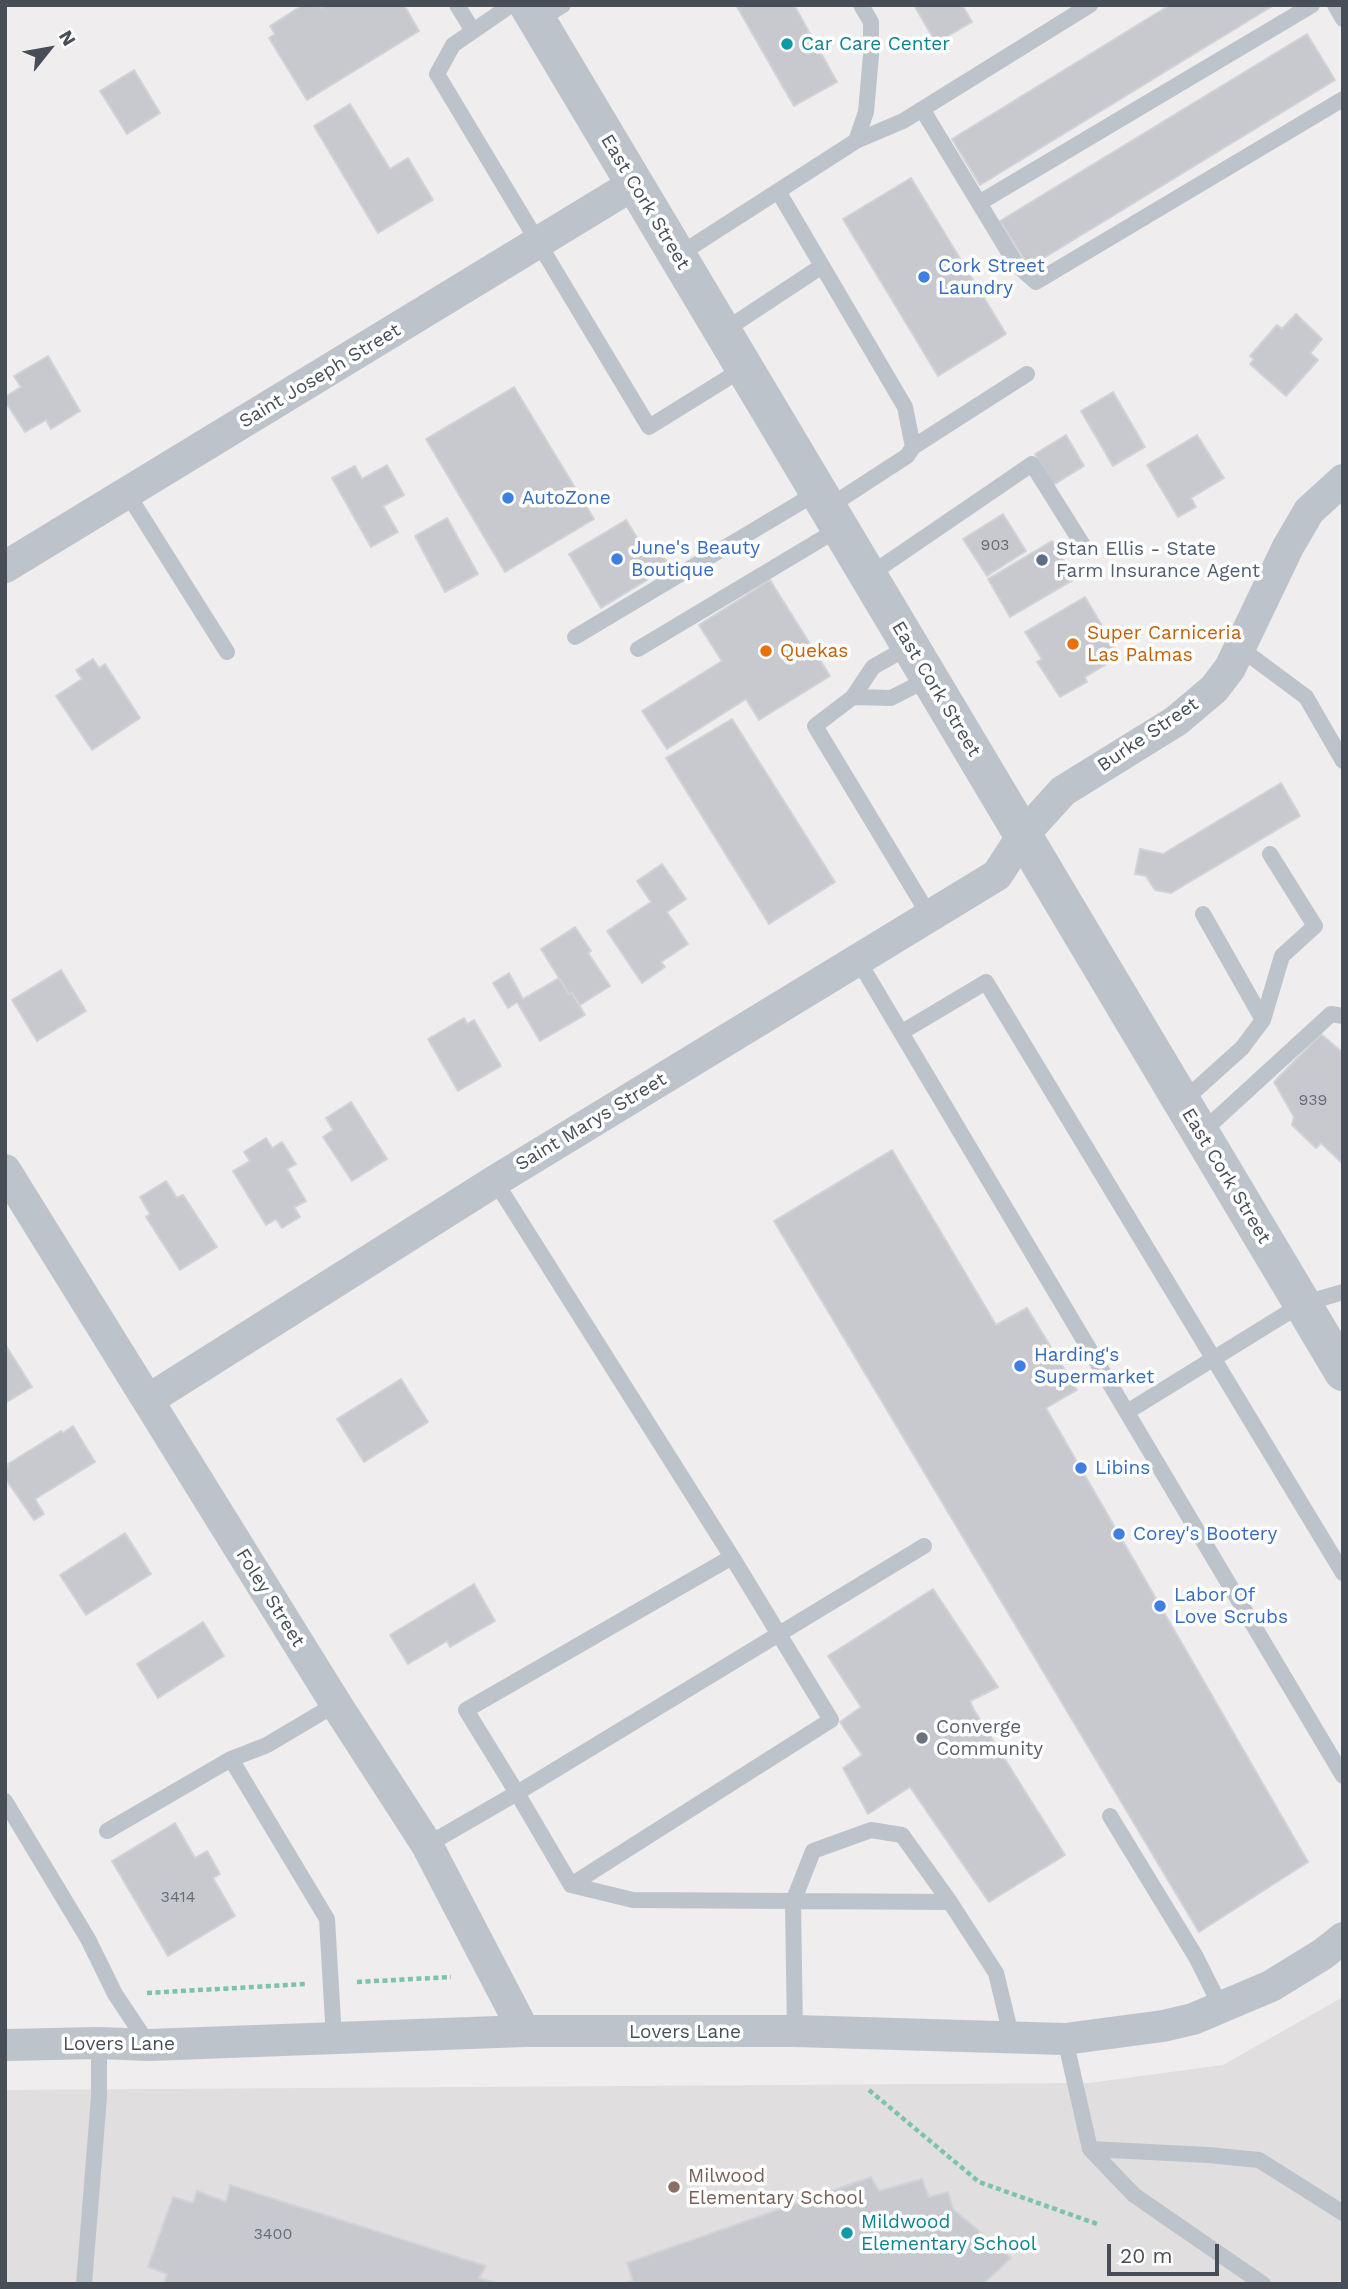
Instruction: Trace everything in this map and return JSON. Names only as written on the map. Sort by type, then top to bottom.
[{"type":"street","name":"East Cork Street","points":[[535,9],[634,184],[1343,1372]]},
{"type":"street","name":"Saint Joseph Street","points":[[5,568],[634,184]]},
{"type":"street","name":"Burke Street","points":[[1023,835],[1063,791],[1176,721],[1214,689],[1230,668],[1288,547],[1309,511],[1343,480]]},
{"type":"street","name":"Saint Marys Street","points":[[148,1400],[495,1181],[997,875],[1023,835]]},
{"type":"street","name":"Foley Street","points":[[5,1170],[335,1704],[427,1845],[524,2031]]},
{"type":"street","name":"Lovers Lane","points":[[5,2045],[149,2045],[524,2031],[795,2031],[1065,2039],[1163,2026],[1193,2019],[1271,1986],[1323,1954],[1343,1938]]},
{"type":"lane","points":[[457,5],[473,31]]},
{"type":"lane","points":[[856,141],[866,112],[871,55],[872,22],[861,5]]},
{"type":"lane","points":[[677,256],[856,141],[903,121],[1090,5]]},
{"type":"lane","points":[[979,203],[1312,5]]},
{"type":"lane","points":[[1335,5],[1343,19]]},
{"type":"lane","points":[[535,9],[473,31],[453,45],[437,74],[649,427],[744,368]]},
{"type":"lane","points":[[922,109],[1016,264],[1036,282],[1343,99]]},
{"type":"lane","points":[[778,191],[905,407],[913,447]]},
{"type":"lane","points":[[723,332],[822,266]]},
{"type":"lane","points":[[638,649],[828,509],[906,456],[913,447],[1027,374]]},
{"type":"lane","points":[[868,576],[1032,464],[1086,550]]},
{"type":"lane","points":[[127,493],[227,652]]},
{"type":"lane","points":[[575,637],[828,509]]},
{"type":"lane","points":[[910,646],[873,667],[853,697],[815,726],[929,915]]},
{"type":"lane","points":[[1240,649],[1306,697],[1343,761]]},
{"type":"lane","points":[[853,697],[891,698],[930,678]]},
{"type":"lane","points":[[1192,1118],[1263,1020],[1282,956],[1315,926],[1270,854]]},
{"type":"lane","points":[[1203,914],[1263,1020]]},
{"type":"lane","points":[[858,960],[1343,1776]]},
{"type":"lane","points":[[902,1032],[986,982],[1343,1573]]},
{"type":"lane","points":[[1192,1118],[1331,1014],[1343,1016]]},
{"type":"lane","points":[[495,1181],[732,1556],[831,1720],[571,1885]]},
{"type":"lane","points":[[1127,1412],[1302,1304],[1343,1292]]},
{"type":"lane","points":[[427,1845],[924,1546]]},
{"type":"lane","points":[[732,1556],[466,1710],[571,1885],[633,1900],[950,1902]]},
{"type":"lane","points":[[107,1831],[231,1759],[267,1745],[335,1704]]},
{"type":"lane","points":[[231,1759],[327,1919],[334,2039]]},
{"type":"lane","points":[[5,1801],[88,1939],[115,1994],[149,2045]]},
{"type":"lane","points":[[1110,1816],[1196,1957],[1221,2007]]},
{"type":"lane","points":[[795,2031],[793,1902],[813,1851],[871,1830],[902,1835],[950,1902],[996,1973],[1012,2039]]},
{"type":"lane","points":[[1065,2039],[1090,2149],[1134,2195],[1263,2284]]},
{"type":"lane","points":[[84,2284],[99,2097],[99,2043]]},
{"type":"lane","points":[[1090,2149],[1208,2155],[1259,2161],[1343,2213]]},
{"type":"path","points":[[115,1994],[451,1977]]},
{"type":"path","points":[[869,2090],[979,2182],[1100,2225]]},
{"type":"shaded area","name":"Milwood Elementary School","points":[[1343,1997],[1343,2284],[5,2284],[5,2090],[1089,2083],[1223,2065]]},
{"type":"building","points":[[303,5],[319,5],[321,8],[324,5],[404,5],[419,31],[307,100],[269,38],[275,34],[270,26]]},
{"type":"building","name":"Car Care Center","points":[[736,5],[794,5],[837,82],[794,106]]},
{"type":"building","points":[[914,5],[962,5],[972,22],[936,43]]},
{"type":"building","points":[[1170,5],[1274,5],[980,185],[952,139]]},
{"type":"building","points":[[1307,34],[1335,80],[1029,267],[1000,221]]},
{"type":"building","points":[[134,70],[160,113],[127,134],[100,91]]},
{"type":"building","points":[[350,104],[390,169],[408,158],[433,200],[378,233],[314,126]]},
{"type":"building","name":"Cork Street Laundry","points":[[911,178],[1006,334],[938,376],[843,219]]},
{"type":"building","points":[[1296,314],[1322,339],[1310,353],[1318,360],[1286,396],[1250,364],[1254,359],[1250,356],[1277,325],[1282,329]]},
{"type":"building","points":[[48,356],[80,411],[51,429],[46,420],[25,432],[5,397],[21,387],[14,376]]},
{"type":"building","points":[[514,387],[594,519],[505,572],[426,439]]},
{"type":"building","points":[[1113,392],[1145,447],[1113,466],[1081,411]]},
{"type":"building","points":[[1066,435],[1084,466],[1053,485],[1035,454]]},
{"type":"building","points":[[1197,435],[1224,478],[1191,498],[1196,507],[1178,517],[1147,465]]},
{"type":"building","points":[[387,465],[404,495],[383,506],[398,532],[371,547],[332,478],[355,466],[362,479]]},
{"type":"building","points":[[1003,514],[1026,551],[987,576],[963,539]]},
{"type":"building","points":[[447,518],[478,574],[445,592],[415,536]]},
{"type":"building","points":[[626,520],[649,557],[659,551],[670,566],[601,608],[569,554]]},
{"type":"building","name":"Stan Ellis - State Farm Insurance Agent","points":[[1052,541],[1075,579],[1010,617],[988,579]]},
{"type":"building","points":[[770,580],[830,676],[759,720],[746,699],[667,749],[642,711],[722,661],[699,625]]},
{"type":"building","name":"Super Carniceria Las Palmas","points":[[1085,597],[1120,656],[1085,677],[1087,682],[1060,697],[1037,662],[1042,659],[1025,632]]},
{"type":"building","points":[[93,659],[99,668],[105,664],[140,718],[92,750],[56,696],[82,679],[76,670]]},
{"type":"building","points":[[732,719],[835,882],[769,924],[666,758]]},
{"type":"building","points":[[1281,783],[1300,816],[1171,893],[1155,890],[1146,876],[1135,874],[1140,849],[1163,854]]},
{"type":"building","points":[[662,864],[686,899],[667,912],[688,944],[661,962],[665,967],[642,983],[607,931],[651,902],[637,881]]},
{"type":"building","points":[[575,927],[610,986],[580,1005],[572,993],[569,994],[541,949]]},
{"type":"building","points":[[61,970],[86,1011],[37,1041],[12,1000]]},
{"type":"building","points":[[509,973],[523,999],[559,978],[585,1015],[540,1041],[517,1002],[508,1008],[493,983]]},
{"type":"building","points":[[464,1018],[467,1024],[474,1020],[501,1066],[458,1091],[428,1039]]},
{"type":"building","points":[[1321,1034],[1343,1053],[1343,1164],[1321,1143],[1316,1148],[1292,1125],[1294,1117],[1274,1082]]},
{"type":"building","points":[[351,1102],[387,1159],[352,1181],[323,1137],[333,1130],[326,1118]]},
{"type":"building","points":[[266,1138],[272,1148],[282,1142],[296,1164],[287,1169],[306,1201],[294,1207],[300,1217],[282,1228],[276,1219],[266,1225],[233,1171],[250,1161],[244,1152]]},
{"type":"building","points":[[892,1150],[996,1325],[1027,1308],[1077,1390],[1046,1408],[1308,1862],[1199,1932],[774,1221]]},
{"type":"building","points":[[166,1181],[177,1198],[183,1195],[217,1247],[180,1270],[146,1217],[150,1214],[140,1197]]},
{"type":"building","points":[[5,1344],[32,1387],[5,1403]]},
{"type":"building","points":[[401,1379],[428,1422],[364,1462],[337,1419]]},
{"type":"building","points":[[73,1426],[95,1462],[35,1499],[44,1514],[34,1520],[5,1478],[5,1468]]},
{"type":"building","points":[[125,1533],[151,1574],[86,1615],[60,1575]]},
{"type":"building","points":[[474,1584],[495,1621],[450,1647],[447,1641],[408,1664],[390,1635]]},
{"type":"building","name":"Converge Community","points":[[933,1589],[998,1687],[970,1701],[974,1710],[1065,1855],[989,1902],[910,1787],[868,1814],[843,1768],[862,1755],[840,1722],[861,1707],[828,1656]]},
{"type":"building","points":[[203,1622],[224,1656],[158,1698],[137,1664]]},
{"type":"building","points":[[175,1823],[195,1858],[207,1851],[220,1874],[213,1878],[235,1916],[168,1956],[112,1861]]},
{"type":"building","name":"Mildwood Elementary School","points":[[871,2177],[879,2191],[922,2179],[929,2197],[948,2192],[953,2209],[1011,2258],[983,2284],[622,2284],[633,2281],[627,2263]]},
{"type":"building","points":[[230,2185],[486,2266],[479,2278],[499,2284],[164,2284],[167,2274],[148,2267],[173,2197],[193,2203],[197,2191],[226,2202]]},
{"type":"place","name":"Car Care Center","points":[[787,44]]},
{"type":"place","name":"Cork Street Laundry","points":[[924,277]]},
{"type":"place","name":"AutoZone","points":[[508,498]]},
{"type":"place","name":"June's Beauty Boutique","points":[[617,559]]},
{"type":"place","name":"Stan Ellis - State Farm Insurance Agent","points":[[1042,560]]},
{"type":"place","name":"Super Carniceria Las Palmas","points":[[1073,644]]},
{"type":"place","name":"Quekas","points":[[766,651]]},
{"type":"place","name":"Harding's Supermarket","points":[[1020,1366]]},
{"type":"place","name":"Libins","points":[[1081,1468]]},
{"type":"place","name":"Corey's Bootery","points":[[1119,1534]]},
{"type":"place","name":"Labor Of Love Scrubs","points":[[1160,1606]]},
{"type":"place","name":"Converge Community","points":[[922,1738]]},
{"type":"place","name":"Milwood Elementary School","points":[[674,2187]]},
{"type":"place","name":"Mildwood Elementary School","points":[[847,2233]]}]
